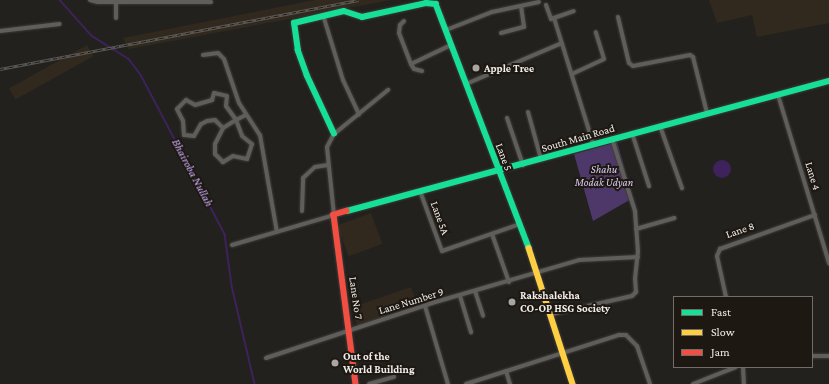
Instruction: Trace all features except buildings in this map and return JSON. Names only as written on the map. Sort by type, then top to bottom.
[{"type":"main road","name":"Lane 5","points":[[323,15],[344,11],[367,17],[431,3],[438,8],[499,172],[540,273],[573,384]]},
{"type":"main road","points":[[323,15],[294,22],[298,51],[307,76],[334,134]]},
{"type":"main road","name":"South Main Road","points":[[334,215],[420,191],[499,172],[611,138],[829,81]]},
{"type":"main road","name":"Lane No 7","points":[[334,215],[356,384]]},
{"type":"street","points":[[90,0],[211,2]]},
{"type":"street","points":[[116,1],[116,18]]},
{"type":"street","points":[[446,30],[492,12],[539,2]]},
{"type":"street","points":[[546,5],[549,18],[554,18],[574,11]]},
{"type":"street","points":[[501,33],[524,27],[521,6]]},
{"type":"street","points":[[323,15],[343,80],[359,114]]},
{"type":"street","points":[[618,17],[629,63],[633,66],[690,55],[693,57],[707,113]]},
{"type":"street","points":[[554,18],[593,143]]},
{"type":"street","points":[[404,22],[400,25],[399,33],[414,69],[422,71]]},
{"type":"street","points":[[0,31],[60,24]]},
{"type":"street","points":[[572,74],[604,59],[596,32]]},
{"type":"street","points":[[466,84],[562,43]]},
{"type":"street","points":[[411,64],[451,45]]},
{"type":"street","points":[[203,55],[218,53],[224,59],[239,103],[260,135],[277,232]]},
{"type":"street","points":[[232,245],[334,215],[327,147],[334,134],[388,90]]},
{"type":"street","points":[[223,128],[215,120],[207,121],[201,124],[194,136],[184,135],[183,121],[177,109],[186,100],[197,105],[212,100],[214,93],[225,94],[228,98],[226,106],[236,120],[242,136],[252,144],[247,159],[233,156],[223,162],[215,154],[215,144],[223,128],[236,120],[246,115]]},
{"type":"street","name":"Lane 4","points":[[778,94],[829,263]]},
{"type":"street","points":[[528,112],[541,159]]},
{"type":"street","points":[[507,118],[523,165]]},
{"type":"street","points":[[660,126],[682,188]]},
{"type":"street","points":[[632,133],[649,186]]},
{"type":"street","points":[[552,314],[635,294],[638,257],[635,211],[611,138]]},
{"type":"street","points":[[302,211],[303,178],[316,167],[328,165]]},
{"type":"street","name":"Lane 5A","points":[[420,191],[442,251],[492,234]]},
{"type":"street","name":"Lane 8","points":[[726,296],[717,256],[720,249],[815,214]]},
{"type":"street","points":[[636,229],[674,218]]},
{"type":"street","points":[[509,282],[492,234],[520,224]]},
{"type":"street","name":"Lane Number 9","points":[[266,358],[426,306],[590,258],[610,260],[638,257]]},
{"type":"street","points":[[475,291],[483,316]]},
{"type":"street","points":[[460,296],[471,332]]},
{"type":"street","points":[[426,306],[448,384]]},
{"type":"street","points":[[466,384],[619,335],[626,336],[636,346],[650,384]]},
{"type":"street","points":[[813,356],[829,356]]},
{"type":"street","points":[[693,384],[733,368]]},
{"type":"street","points":[[743,368],[744,384]]},
{"type":"street","points":[[506,371],[510,384]]},
{"type":"street","points":[[369,384],[394,377]]},
{"type":"shaded area","points":[[315,0],[391,0],[129,49],[123,38]]},
{"type":"shaded area","points":[[709,0],[829,0],[829,23],[757,37],[752,15],[717,23]]},
{"type":"shaded area","points":[[87,45],[93,56],[15,100],[9,88]]},
{"type":"shaded area","points":[[722,160],[726,161],[730,165],[730,173],[726,177],[722,178],[718,177],[714,173],[713,169],[714,165],[718,161]]},
{"type":"shaded area","points":[[371,213],[382,244],[348,256],[337,225]]},
{"type":"shaded area","points":[[411,287],[418,307],[358,327],[351,308]]},
{"type":"green space","name":"Shahu Modak Udyan","points":[[617,142],[633,198],[593,221],[574,154]]},
{"type":"waterway","name":"Bhairoba Nullah","points":[[60,0],[92,36],[129,59],[141,75],[225,234],[232,286],[255,384]]},
{"type":"railway","points":[[0,69],[358,0]]},
{"type":"traffic: fast","points":[[334,134],[307,76],[298,51],[294,23],[344,11],[362,17],[426,3],[436,4],[529,248]]},
{"type":"traffic: fast","points":[[347,211],[829,81]]},
{"type":"traffic: slow","points":[[529,248],[573,384]]},
{"type":"traffic: jam","points":[[347,211],[334,215],[356,384]]},
{"type":"place","name":"Apple Tree","points":[[476,68]]},
{"type":"place","name":"Rakshalekha CO-OP HSG Society","points":[[512,302]]},
{"type":"place","name":"Out of the World Building","points":[[335,363]]}]
